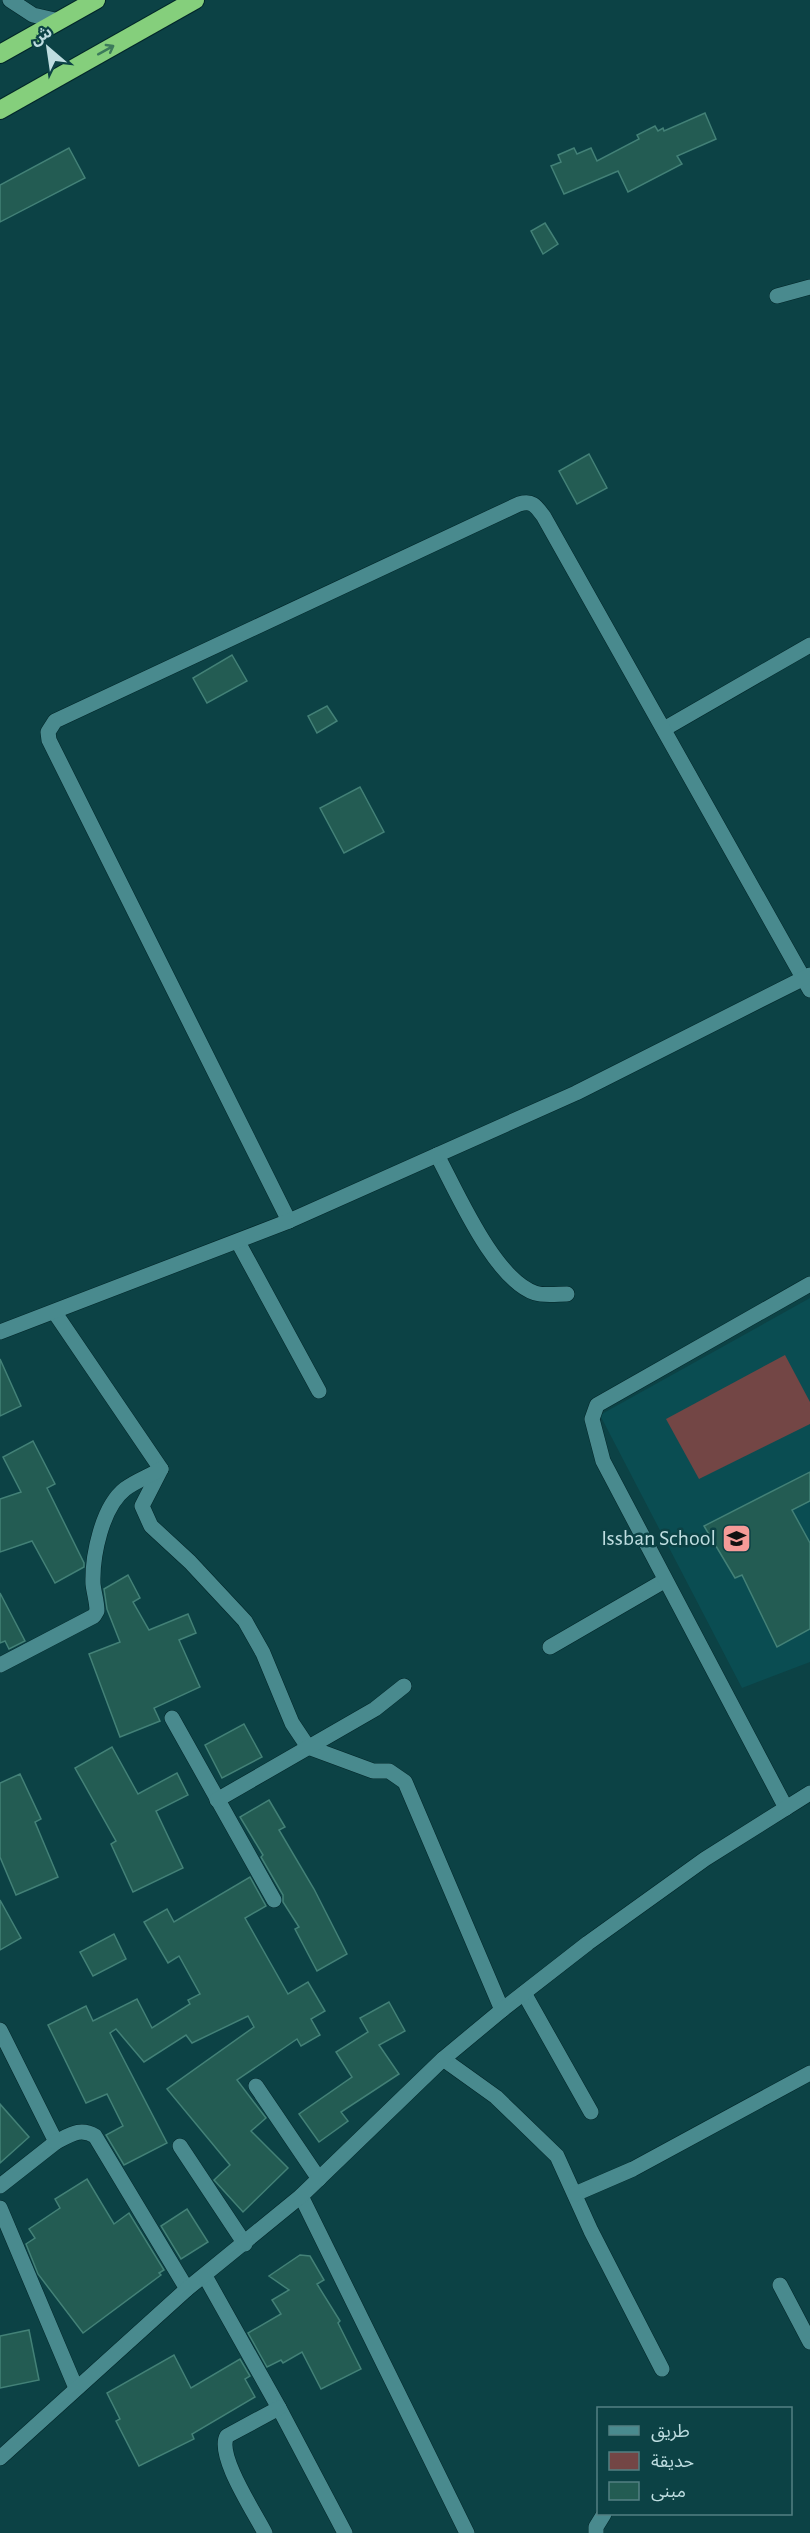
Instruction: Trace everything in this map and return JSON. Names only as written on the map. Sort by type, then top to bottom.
[{"type":"highway","points":[[0,54],[96,0]]},
{"type":"highway","points":[[0,110],[195,0]]},
{"type":"street","points":[[10,0],[33,15],[59,21]]},
{"type":"street","points":[[777,296],[810,287]]},
{"type":"street","points":[[0,1332],[289,1221],[576,1093],[808,981],[544,517],[536,505],[528,502],[55,721],[48,732],[49,740],[289,1221]]},
{"type":"street","points":[[664,729],[810,645]]},
{"type":"street","points":[[437,1155],[492,1255],[512,1279],[536,1293],[567,1294]]},
{"type":"street","points":[[238,1242],[319,1390]]},
{"type":"street","points":[[786,1808],[664,1581],[603,1461],[592,1412],[597,1405],[810,1284]]},
{"type":"street","points":[[56,1312],[161,1469]]},
{"type":"street","points":[[0,1665],[94,1616],[97,1611],[93,1583],[96,1556],[106,1518],[114,1501],[125,1489],[161,1469]]},
{"type":"street","points":[[161,1469],[142,1506],[151,1526],[190,1562],[245,1621],[263,1653],[292,1723],[308,1747],[373,1771],[389,1771],[405,1782],[502,2010]]},
{"type":"street","points":[[550,1647],[664,1581]]},
{"type":"street","points":[[217,1800],[375,1709],[404,1686]]},
{"type":"street","points":[[172,1718],[274,1900]]},
{"type":"street","points":[[0,2458],[188,2289],[301,2196],[443,2059],[502,2010],[705,1859],[810,1793]]},
{"type":"street","points":[[524,1993],[591,2112]]},
{"type":"street","points":[[0,2031],[56,2142]]},
{"type":"street","points":[[443,2059],[496,2097],[557,2156],[591,2231],[662,2369]]},
{"type":"street","points":[[575,2194],[633,2169],[810,2073]]},
{"type":"street","points":[[256,2086],[319,2179]]},
{"type":"street","points":[[0,2186],[56,2142],[76,2132],[88,2132],[95,2136],[188,2289]]},
{"type":"street","points":[[180,2146],[245,2244]]},
{"type":"street","points":[[301,2196],[467,2533]]},
{"type":"street","points":[[0,2208],[76,2388]]},
{"type":"street","points":[[205,2276],[279,2408],[345,2533]]},
{"type":"street","points":[[780,2285],[810,2342]]},
{"type":"street","points":[[265,2533],[225,2457],[223,2442],[227,2436],[279,2408]]},
{"type":"street","points":[[596,2533],[596,2527],[603,2515]]},
{"type":"shaded area","name":"Issban School","points":[[810,1298],[810,1662],[742,1688],[600,1415]]},
{"type":"green space","points":[[785,1355],[810,1402],[810,1424],[699,1479],[666,1419]]},
{"type":"building","points":[[705,113],[716,139],[677,156],[682,164],[628,192],[618,171],[564,194],[551,166],[561,162],[558,155],[574,148],[577,154],[591,148],[597,161],[639,139],[637,135],[655,126],[658,131],[663,128],[664,131]]},
{"type":"building","points":[[69,148],[85,178],[0,222],[0,185]]},
{"type":"building","points":[[545,223],[558,244],[543,254],[531,231]]},
{"type":"building","points":[[589,454],[607,488],[577,504],[559,471]]},
{"type":"building","points":[[232,655],[247,681],[207,703],[193,678]]},
{"type":"building","points":[[327,706],[337,721],[317,733],[308,716]]},
{"type":"building","points":[[360,787],[384,832],[344,853],[320,808]]},
{"type":"building","points":[[0,1359],[21,1406],[0,1416]]},
{"type":"building","points":[[33,1441],[55,1484],[47,1488],[84,1563],[84,1567],[55,1583],[32,1541],[0,1552],[0,1499],[21,1492],[3,1457]]},
{"type":"building","points":[[810,1472],[810,1501],[792,1510],[810,1543],[810,1629],[777,1647],[742,1575],[735,1578],[704,1526]]},
{"type":"building","points":[[128,1575],[140,1598],[133,1602],[149,1630],[188,1614],[196,1633],[179,1640],[200,1687],[154,1708],[160,1721],[120,1737],[89,1654],[120,1642],[107,1609],[104,1589]]},
{"type":"building","points":[[0,1593],[25,1641],[9,1649],[5,1641],[0,1643]]},
{"type":"building","points":[[244,1724],[262,1757],[222,1778],[205,1745]]},
{"type":"building","points":[[112,1747],[138,1794],[177,1773],[188,1795],[156,1811],[183,1868],[133,1892],[111,1844],[116,1841],[75,1768]]},
{"type":"building","points":[[20,1774],[41,1819],[35,1822],[58,1877],[16,1895],[0,1857],[0,1783]]},
{"type":"building","points":[[269,1800],[285,1827],[279,1830],[314,1889],[347,1954],[317,1971],[295,1929],[299,1927],[283,1902],[283,1895],[261,1857],[263,1855],[240,1817]]},
{"type":"building","points":[[250,1877],[266,1906],[245,1918],[288,1994],[308,1982],[325,2011],[311,2019],[320,2035],[301,2046],[297,2039],[237,2080],[266,2118],[251,2131],[288,2168],[243,2212],[214,2180],[230,2165],[167,2089],[254,2027],[248,2016],[192,2043],[186,2035],[144,2062],[116,2029],[110,2033],[167,2143],[124,2165],[106,2135],[123,2126],[107,2094],[86,2103],[48,2025],[86,2006],[93,2021],[137,1999],[152,2028],[190,2004],[188,2000],[200,1994],[179,1956],[168,1963],[144,1922],[167,1909],[174,1922]]},
{"type":"building","points":[[0,1900],[21,1938],[0,1950]]},
{"type":"building","points":[[114,1934],[126,1959],[93,1976],[80,1952]]},
{"type":"building","points":[[389,2002],[405,2031],[379,2045],[399,2074],[341,2112],[348,2121],[319,2142],[299,2114],[352,2077],[336,2052],[368,2032],[360,2018]]},
{"type":"building","points":[[0,2104],[29,2137],[0,2163]]},
{"type":"building","points":[[87,2179],[114,2224],[129,2213],[164,2270],[159,2273],[161,2275],[83,2333],[38,2274],[26,2244],[35,2238],[29,2229],[60,2208],[55,2199]]},
{"type":"building","points":[[187,2209],[208,2242],[181,2259],[161,2226]]},
{"type":"building","points":[[300,2255],[310,2256],[324,2280],[317,2284],[340,2321],[338,2323],[361,2369],[321,2389],[302,2352],[283,2363],[281,2360],[267,2367],[248,2333],[281,2314],[272,2300],[289,2290],[269,2276]]},
{"type":"building","points":[[29,2330],[39,2380],[0,2388],[0,2336]]},
{"type":"building","points":[[174,2355],[191,2388],[240,2359],[250,2376],[245,2379],[255,2397],[192,2434],[194,2439],[139,2466],[116,2421],[120,2419],[107,2393]]},
{"type":"place","name":"Issban School","points":[[737,1538]]}]
